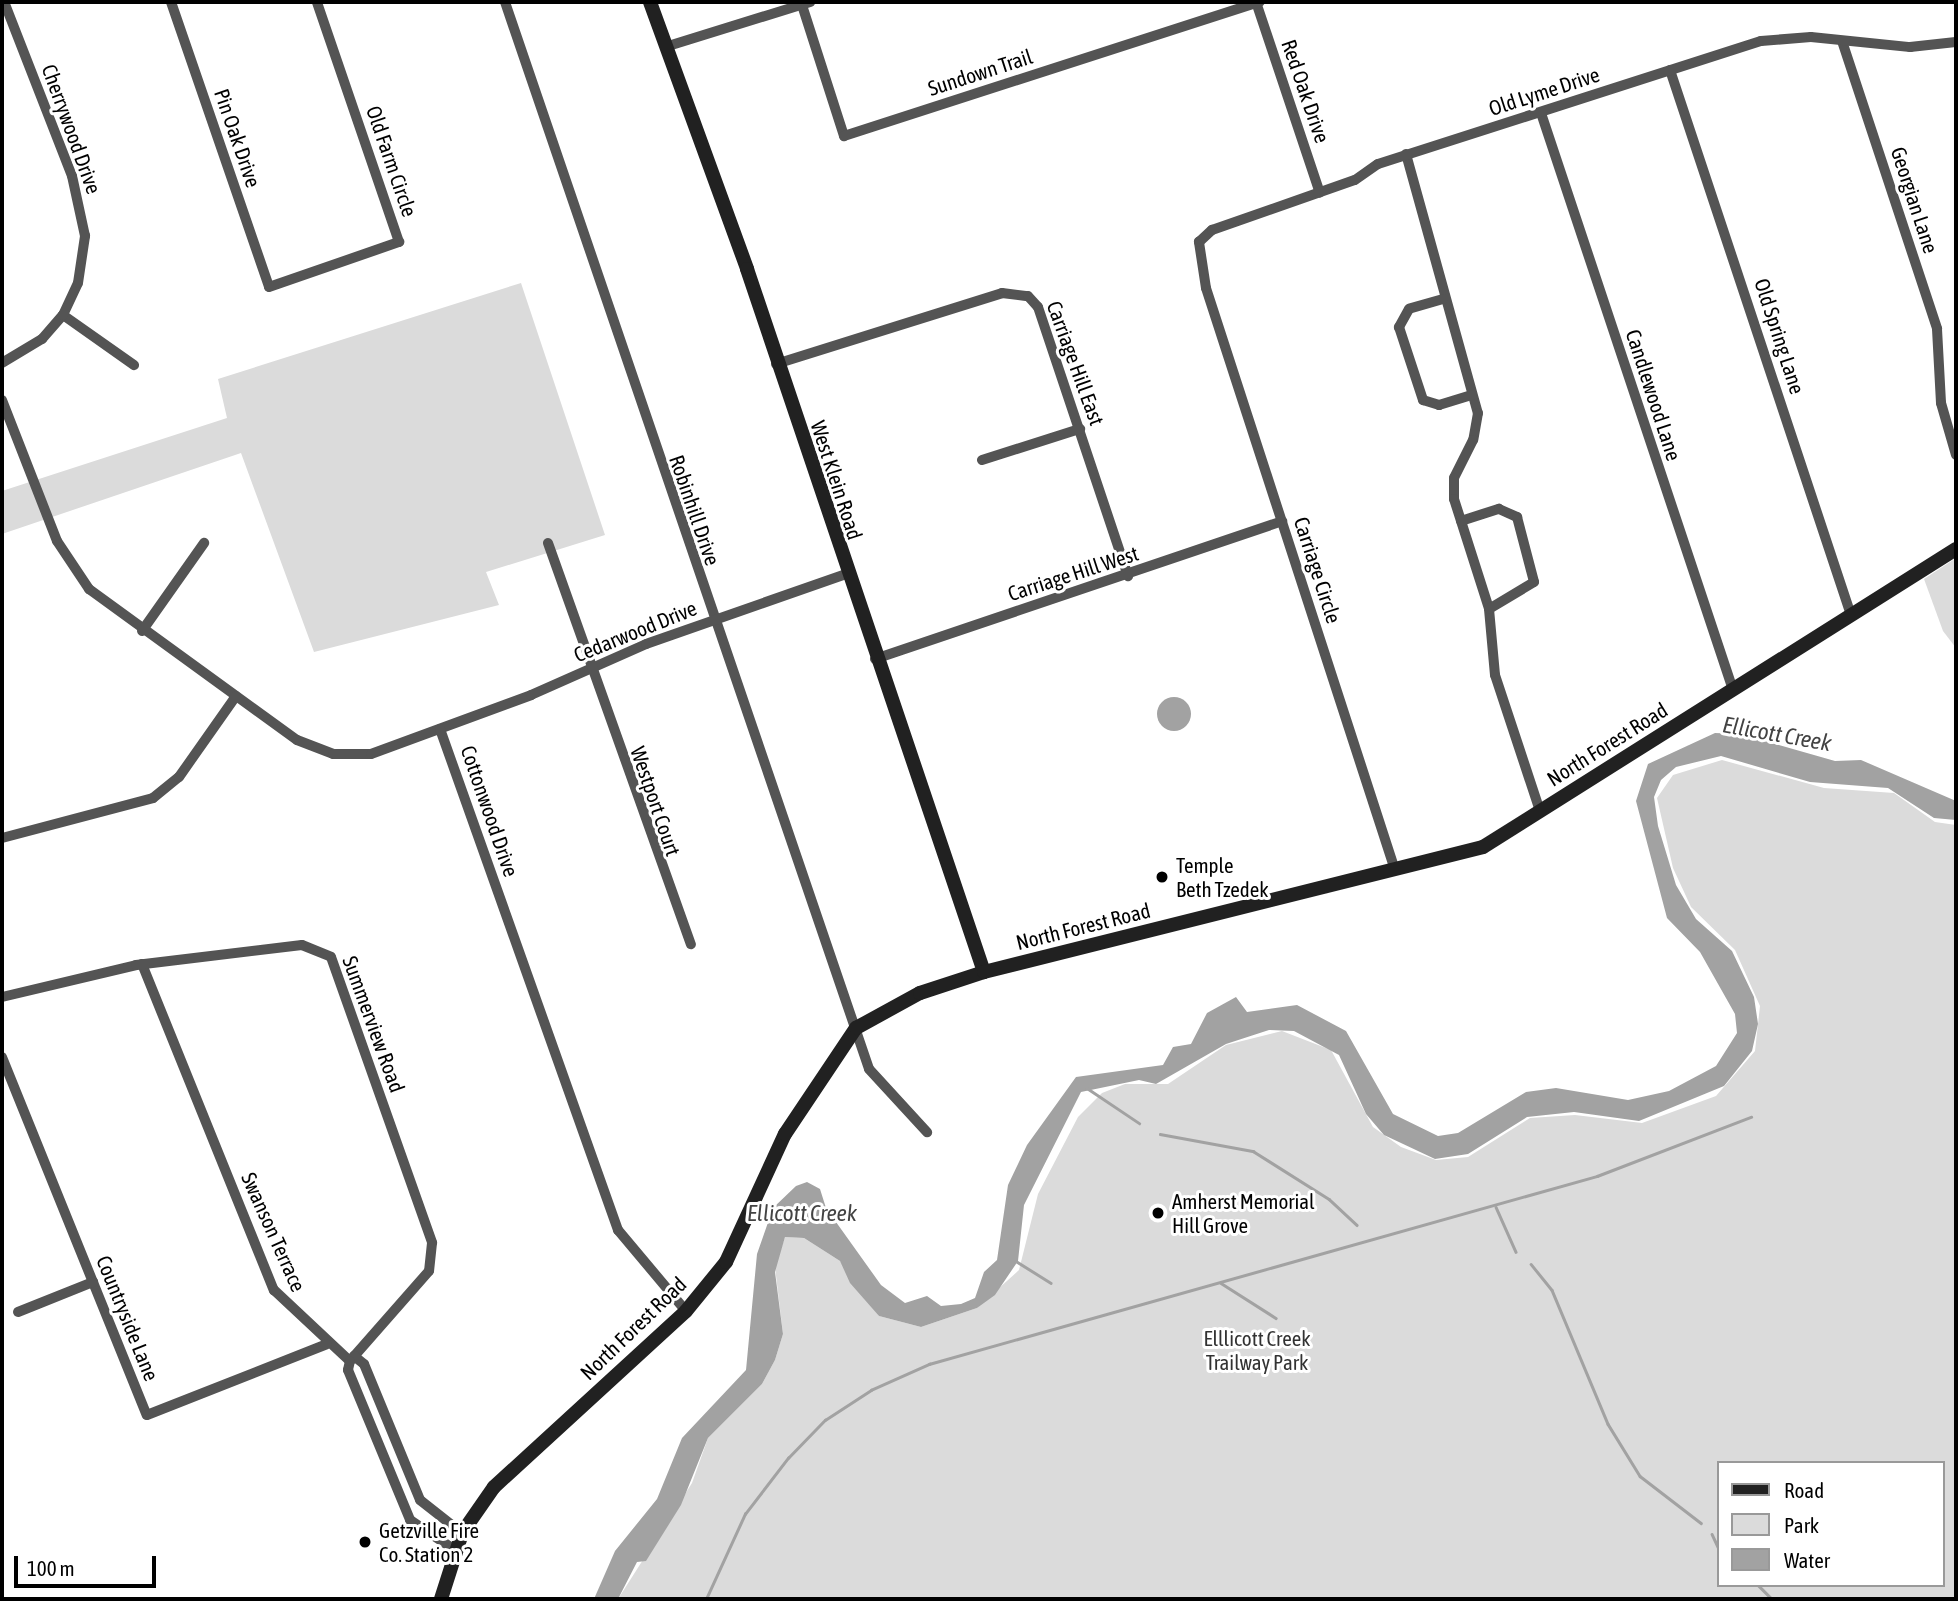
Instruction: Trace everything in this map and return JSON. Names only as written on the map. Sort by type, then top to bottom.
[{"type":"street","name":"Cherrywood Drive","points":[[2,363],[35,345],[63,314],[83,267],[83,216],[4,2]]},
{"type":"street","name":"Pin Oak Drive","points":[[171,2],[268,286]]},
{"type":"street","name":"Old Farm Circle","points":[[268,286],[399,242],[317,2]]},
{"type":"street","name":"Robinhill Drive","points":[[505,2],[713,620],[869,1069],[927,1132]]},
{"type":"street","name":"West Klein Road","points":[[650,2],[776,363],[874,659],[984,972]]},
{"type":"street","name":"Sundown Trail","points":[[804,3],[844,136],[1257,2]]},
{"type":"street","name":"Red Oak Drive","points":[[1257,2],[1320,192]]},
{"type":"street","points":[[665,47],[804,3]]},
{"type":"street","name":"Old Lyme Drive","points":[[1204,281],[1196,249],[1212,230],[1320,192],[1406,154],[1670,70],[1781,38],[1842,41],[1887,47],[1956,42]]},
{"type":"street","name":"Georgian Lane","points":[[1842,41],[1937,329],[1941,403],[1956,455]]},
{"type":"street","name":"Old Spring Lane","points":[[1670,70],[1852,615]]},
{"type":"street","name":"Candlewood Lane","points":[[1541,113],[1733,690]]},
{"type":"street","points":[[1406,154],[1433,239],[1443,299],[1472,394],[1477,428],[1453,488],[1489,609],[1495,675],[1540,811]]},
{"type":"street","name":"Carriage Circle","points":[[1204,281],[1395,870]]},
{"type":"street","name":"Carriage Hill East","points":[[776,363],[1020,292],[1038,307],[1128,576]]},
{"type":"street","points":[[1443,299],[1409,309],[1399,327],[1423,400],[1439,405],[1472,394]]},
{"type":"street","points":[[63,314],[134,365]]},
{"type":"street","name":"Cottonwood Drive","points":[[2,400],[67,560],[103,603],[298,740],[333,754],[371,754],[440,729],[618,1230],[686,1311]]},
{"type":"street","points":[[982,460],[1080,429]]},
{"type":"street","points":[[1461,521],[1510,509],[1521,528],[1534,572],[1531,589],[1489,609]]},
{"type":"street","name":"Carriage Hill West","points":[[874,659],[1128,576],[1282,521]]},
{"type":"street","points":[[142,631],[204,543]]},
{"type":"street","name":"Westport Court","points":[[548,543],[590,669],[691,944]]},
{"type":"street","name":"North Forest Road","points":[[441,1599],[462,1533],[494,1487],[686,1311],[738,1243],[785,1134],[856,1028],[920,993],[984,972],[1483,847],[1956,549]]},
{"type":"street","name":"Cedarwood Drive","points":[[440,729],[713,620],[846,574]]},
{"type":"street","points":[[2,838],[153,798],[178,776],[236,696]]},
{"type":"street","name":"Summerview Road","points":[[2,997],[142,964],[302,945],[334,962],[432,1244],[429,1271],[352,1359]]},
{"type":"street","name":"Swanson Terrace","points":[[142,964],[274,1290],[327,1345],[364,1364],[420,1500],[462,1533]]},
{"type":"street","name":"Countryside Lane","points":[[2,1057],[147,1415],[327,1345]]},
{"type":"street","points":[[18,1312],[93,1282]]},
{"type":"street","points":[[352,1359],[348,1370],[410,1520],[455,1550]]},
{"type":"green space","points":[[521,283],[605,535],[486,572],[499,605],[314,652],[241,453],[2,534],[2,491],[227,418],[218,379]]},
{"type":"green space","points":[[1956,558],[1956,648],[1943,631],[1924,579]]},
{"type":"green space","name":"Elllicott Creek Trailway Park","points":[[1722,760],[1824,788],[1894,793],[1935,822],[1956,825],[1956,1599],[618,1599],[692,1483],[708,1438],[762,1384],[775,1360],[783,1334],[775,1267],[785,1237],[804,1238],[840,1261],[879,1316],[921,1327],[977,1308],[1019,1270],[1038,1194],[1078,1117],[1102,1093],[1125,1084],[1168,1084],[1226,1045],[1282,1031],[1331,1050],[1373,1127],[1401,1147],[1436,1160],[1468,1157],[1530,1118],[1575,1115],[1642,1123],[1716,1096],[1755,1051],[1760,1006],[1735,950],[1691,907],[1673,868],[1657,798],[1673,775]]},
{"type":"water","points":[[1174,697],[1186,702],[1191,714],[1186,726],[1174,731],[1162,726],[1157,714],[1162,702]]},
{"type":"water","name":"Ellicott Creek","points":[[1715,733],[1740,734],[1835,761],[1861,760],[1956,801],[1956,820],[1934,818],[1888,788],[1810,782],[1721,756],[1676,767],[1661,780],[1654,797],[1658,826],[1676,885],[1696,919],[1732,951],[1754,997],[1758,1024],[1752,1051],[1724,1086],[1639,1121],[1574,1112],[1527,1117],[1468,1154],[1435,1159],[1384,1135],[1366,1114],[1339,1055],[1294,1031],[1269,1030],[1226,1044],[1156,1084],[1139,1080],[1081,1092],[1024,1205],[1018,1261],[995,1295],[977,1308],[921,1327],[879,1316],[850,1283],[840,1261],[804,1238],[785,1237],[775,1272],[783,1334],[775,1360],[762,1384],[708,1438],[681,1505],[646,1561],[637,1562],[618,1599],[594,1599],[615,1551],[657,1499],[682,1438],[746,1370],[757,1254],[773,1208],[796,1186],[807,1182],[820,1189],[826,1208],[881,1285],[905,1303],[927,1296],[941,1306],[961,1304],[975,1298],[984,1272],[997,1260],[1008,1185],[1027,1145],[1076,1077],[1163,1065],[1173,1047],[1191,1044],[1207,1013],[1236,997],[1247,1012],[1297,1005],[1346,1031],[1393,1114],[1438,1136],[1458,1133],[1526,1092],[1556,1088],[1628,1100],[1669,1091],[1716,1066],[1737,1033],[1735,1014],[1700,952],[1667,918],[1636,801],[1648,764]]},
{"type":"waterway","points":[[1087,1088],[1139,1123]]},
{"type":"waterway","points":[[706,1599],[745,1514],[788,1458],[825,1420],[871,1390],[929,1364],[1597,1176],[1751,1117]]},
{"type":"waterway","points":[[1160,1134],[1253,1151],[1329,1199],[1357,1225]]},
{"type":"waterway","points":[[1496,1207],[1516,1252]]},
{"type":"waterway","points":[[1016,1261],[1051,1283]]},
{"type":"waterway","points":[[1531,1264],[1552,1290],[1608,1424],[1640,1476],[1701,1523]]},
{"type":"waterway","points":[[1221,1283],[1276,1318]]},
{"type":"waterway","points":[[1712,1534],[1716,1543]]},
{"type":"waterway","points":[[1760,1587],[1772,1599]]},
{"type":"place","name":"Temple Beth Tzedek","points":[[1162,877]]},
{"type":"place","name":"Amherst Memorial Hill Grove","points":[[1158,1213]]},
{"type":"place","name":"Getzville Fire Co. Station 2","points":[[365,1542]]}]
